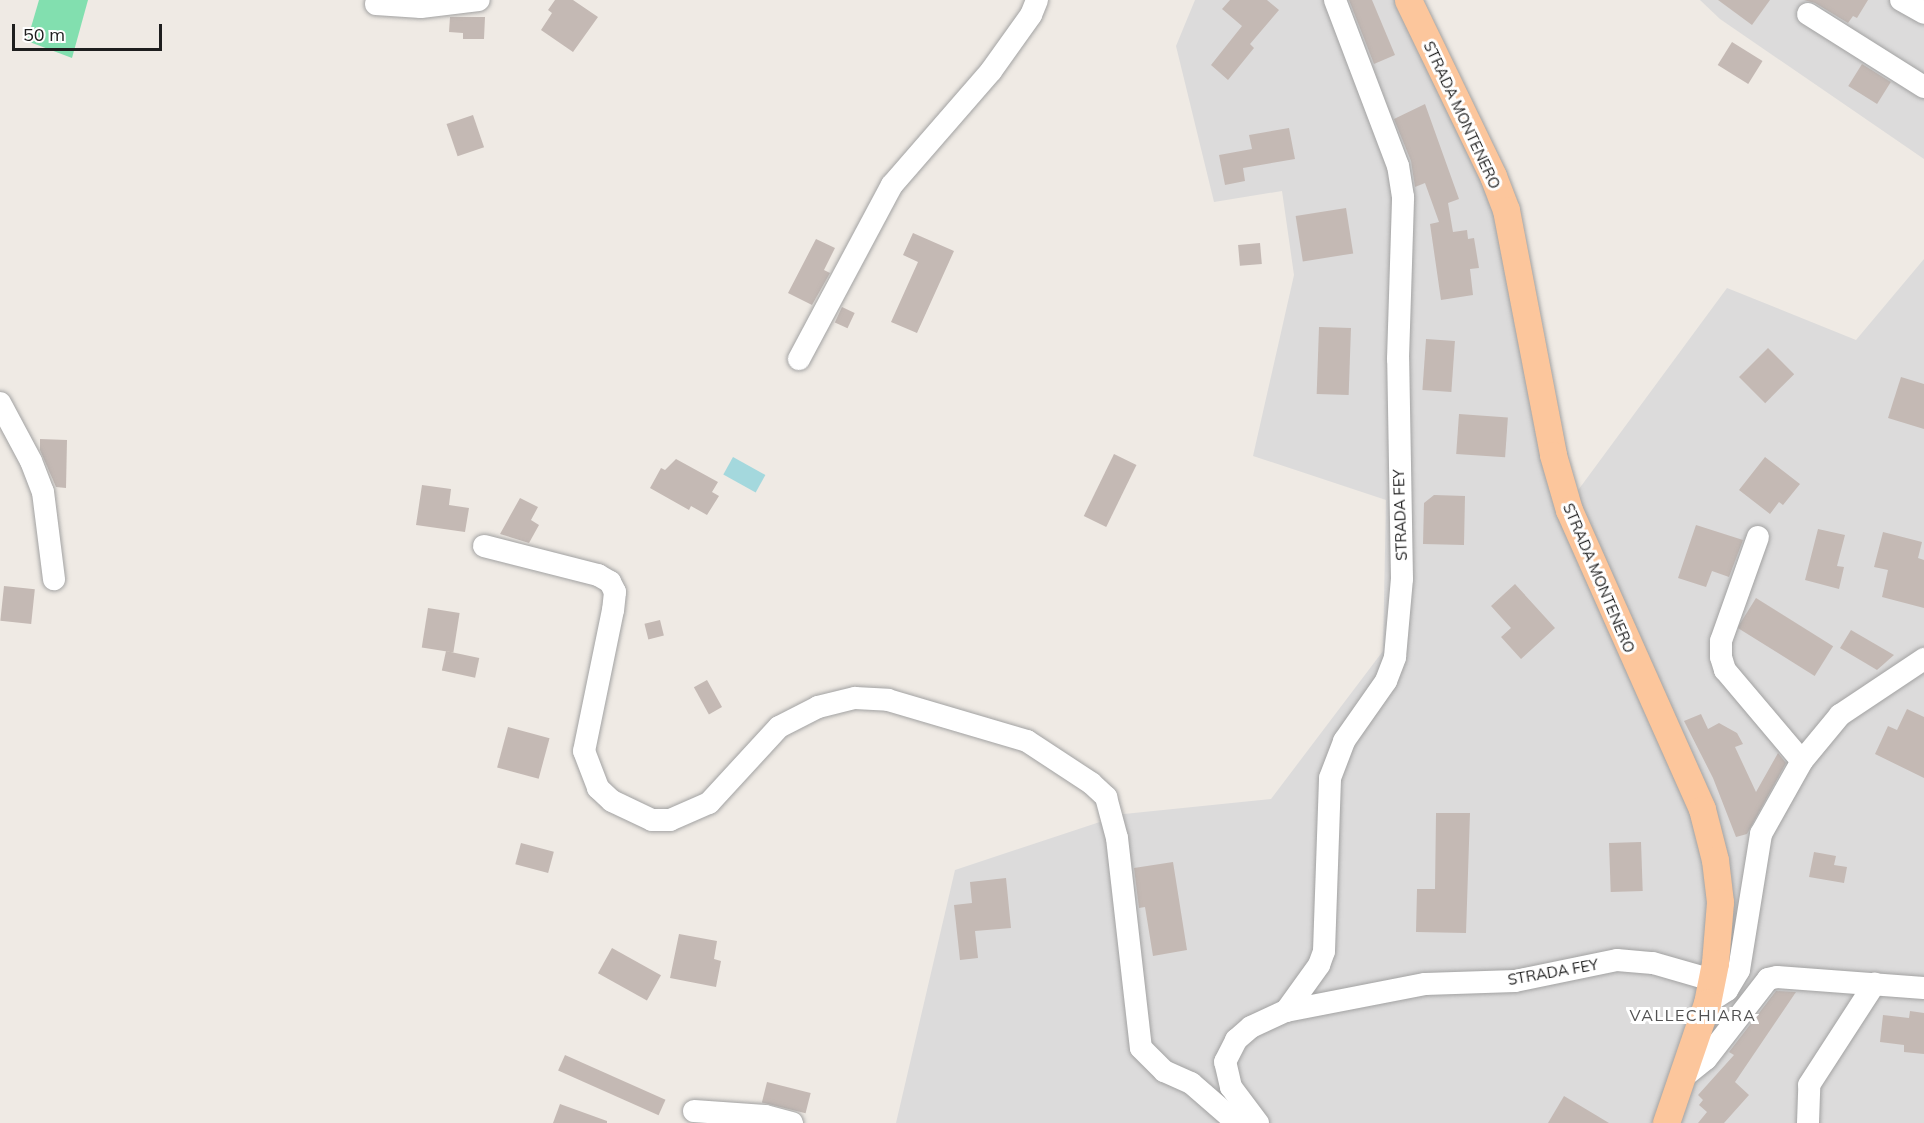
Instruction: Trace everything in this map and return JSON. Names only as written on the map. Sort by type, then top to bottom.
[{"type":"main road","name":"STRADA MONTENERO","points":[[1407,0],[1493,176],[1506,210],[1553,454],[1574,525],[1702,809],[1720,902],[1710,991],[1666,1123]]},
{"type":"street","points":[[376,4],[421,7],[479,0]]},
{"type":"street","points":[[799,359],[892,185],[992,71],[1031,15],[1037,0]]},
{"type":"street","name":"STRADA FEY","points":[[1286,1011],[1319,965],[1324,951],[1330,778],[1344,741],[1386,681],[1395,657],[1402,579],[1398,370],[1403,197],[1398,166],[1335,0]]},
{"type":"street","points":[[1901,0],[1924,13]]},
{"type":"street","points":[[1808,14],[1924,87]]},
{"type":"street","points":[[0,403],[31,461],[42,492],[54,579]]},
{"type":"street","points":[[1758,537],[1721,641],[1721,657],[1725,670],[1802,761]]},
{"type":"street","points":[[484,546],[598,575],[610,582],[615,592],[613,610],[584,751],[598,788],[634,813],[652,820],[670,820],[691,814],[709,803],[787,722],[818,706],[855,698],[888,700],[1027,741],[1092,783],[1106,797],[1117,838],[1141,1048],[1164,1071],[1191,1083],[1237,1123]]},
{"type":"street","points":[[1710,991],[1728,990],[1739,970],[1761,834],[1802,761],[1840,715],[1924,659]]},
{"type":"street","name":"STRADA FEY","points":[[1258,1123],[1231,1087],[1225,1062],[1236,1040],[1251,1027],[1286,1011],[1425,984],[1515,981],[1617,960],[1653,963],[1710,991]]},
{"type":"street","points":[[1808,1123],[1809,1085],[1885,984],[1924,977]]},
{"type":"street","points":[[1681,1078],[1706,1059],[1768,979],[1924,988]]},
{"type":"street","points":[[694,1111],[765,1116],[792,1123]]},
{"type":"shaded area","points":[[1195,0],[1417,0],[1513,198],[1576,493],[1727,288],[1856,340],[1924,259],[1924,1123],[896,1123],[955,870],[1124,814],[1271,799],[1383,651],[1386,500],[1253,456],[1294,275],[1282,191],[1214,202],[1176,46]]},
{"type":"shaded area","points":[[1700,0],[1924,0],[1924,159],[1720,19]]},
{"type":"green space","points":[[39,0],[88,0],[72,58],[27,41]]},
{"type":"water","points":[[733,457],[765,475],[756,492],[723,474]]},
{"type":"building","points":[[555,0],[573,0],[598,17],[573,52],[541,30],[552,13],[548,10]]},
{"type":"building","points":[[1230,0],[1267,0],[1279,10],[1250,44],[1254,48],[1228,80],[1211,65],[1242,26],[1222,9]]},
{"type":"building","points":[[1349,0],[1372,0],[1395,55],[1374,64]]},
{"type":"building","points":[[1718,0],[1770,0],[1752,25]]},
{"type":"building","points":[[1804,0],[1868,0],[1857,18],[1853,16],[1848,23],[1815,3]]},
{"type":"building","points":[[450,17],[485,17],[484,39],[463,39],[463,33],[449,32]]},
{"type":"building","points":[[1732,42],[1763,61],[1748,84],[1718,65]]},
{"type":"building","points":[[1862,64],[1891,82],[1877,104],[1848,86]]},
{"type":"building","points":[[1425,104],[1459,199],[1448,203],[1453,232],[1467,230],[1468,239],[1474,238],[1479,268],[1470,269],[1473,295],[1441,300],[1430,224],[1439,222],[1425,183],[1415,187],[1411,161],[1394,119]]},
{"type":"building","points":[[473,115],[484,147],[458,156],[447,124]]},
{"type":"building","points":[[1289,128],[1295,159],[1243,168],[1245,181],[1225,185],[1219,155],[1252,149],[1249,135]]},
{"type":"building","points":[[1346,208],[1353,253],[1303,261],[1296,216]]},
{"type":"building","points":[[913,233],[954,251],[917,333],[891,322],[918,262],[903,255]]},
{"type":"building","points":[[816,239],[835,248],[824,270],[830,273],[812,305],[788,293]]},
{"type":"building","points":[[1260,243],[1262,264],[1240,266],[1238,245]]},
{"type":"building","points":[[842,307],[855,313],[848,328],[835,322]]},
{"type":"building","points":[[1319,327],[1351,328],[1349,395],[1317,394]]},
{"type":"building","points":[[1426,339],[1455,341],[1451,392],[1422,390]]},
{"type":"building","points":[[1768,348],[1794,374],[1765,403],[1739,377]]},
{"type":"building","points":[[1901,377],[1924,384],[1924,429],[1888,418]]},
{"type":"building","points":[[1459,414],[1508,417],[1505,457],[1456,454]]},
{"type":"building","points":[[40,439],[67,440],[66,488],[56,487],[40,450]]},
{"type":"building","points":[[1114,454],[1136,465],[1106,527],[1084,516]]},
{"type":"building","points":[[1765,457],[1800,484],[1783,505],[1779,502],[1770,514],[1739,490]]},
{"type":"building","points":[[676,459],[718,482],[712,492],[719,496],[707,515],[691,506],[689,510],[650,488],[661,468],[665,470]]},
{"type":"building","points":[[422,485],[451,489],[449,505],[469,508],[465,532],[416,525]]},
{"type":"building","points":[[1434,495],[1465,496],[1464,545],[1423,544],[1424,503]]},
{"type":"building","points":[[520,498],[538,507],[531,520],[539,525],[529,543],[500,534]]},
{"type":"building","points":[[1696,525],[1743,540],[1729,577],[1712,571],[1706,587],[1678,578]]},
{"type":"building","points":[[1818,529],[1845,535],[1837,566],[1844,567],[1839,589],[1805,580]]},
{"type":"building","points":[[1883,532],[1922,542],[1918,558],[1924,560],[1924,608],[1882,597],[1888,570],[1874,567]]},
{"type":"building","points":[[1515,584],[1555,628],[1521,659],[1501,637],[1511,628],[1491,606]]},
{"type":"building","points":[[4,586],[35,589],[31,624],[0,621]]},
{"type":"building","points":[[1756,598],[1833,646],[1815,676],[1737,628]]},
{"type":"building","points":[[428,608],[460,613],[453,653],[422,648]]},
{"type":"building","points":[[660,620],[664,636],[648,639],[644,624]]},
{"type":"building","points":[[1851,630],[1894,655],[1877,670],[1840,648]]},
{"type":"building","points":[[446,651],[479,658],[475,678],[442,671]]},
{"type":"building","points":[[707,680],[722,707],[709,714],[694,687]]},
{"type":"building","points":[[1907,709],[1924,717],[1924,778],[1875,754],[1888,726],[1897,730]]},
{"type":"building","points":[[1701,714],[1708,729],[1719,723],[1737,733],[1743,744],[1735,747],[1756,792],[1778,753],[1786,763],[1747,834],[1736,837],[1713,778],[1684,721]]},
{"type":"building","points":[[508,727],[550,738],[539,779],[497,768]]},
{"type":"building","points":[[1436,813],[1470,813],[1466,933],[1416,932],[1417,889],[1435,889]]},
{"type":"building","points":[[1641,842],[1643,891],[1611,892],[1609,843]]},
{"type":"building","points":[[521,843],[554,852],[548,873],[515,864]]},
{"type":"building","points":[[1814,852],[1836,856],[1834,865],[1847,867],[1844,883],[1809,877]]},
{"type":"building","points":[[1173,862],[1187,950],[1153,956],[1145,907],[1139,908],[1134,868]]},
{"type":"building","points":[[1006,878],[1011,928],[975,931],[978,958],[960,960],[954,905],[972,903],[970,882]]},
{"type":"building","points":[[679,934],[717,941],[714,959],[721,961],[716,987],[670,978]]},
{"type":"building","points":[[612,948],[661,975],[647,1001],[598,973]]},
{"type":"building","points":[[1776,991],[1796,992],[1735,1082],[1749,1095],[1724,1123],[1698,1123],[1707,1112],[1699,1105],[1703,1100],[1698,1095],[1734,1055],[1729,1052]]},
{"type":"building","points":[[1910,1011],[1924,1013],[1924,1054],[1904,1052],[1904,1045],[1880,1042],[1883,1015],[1909,1018]]},
{"type":"building","points":[[565,1055],[665,1100],[659,1115],[558,1071]]},
{"type":"building","points":[[767,1082],[811,1093],[806,1113],[762,1102]]},
{"type":"building","points":[[1564,1096],[1609,1123],[1548,1123]]},
{"type":"building","points":[[560,1104],[607,1121],[607,1123],[553,1123]]},
{"type":"district","name":"VALLECHIARA","points":[[1693,1015]]}]
